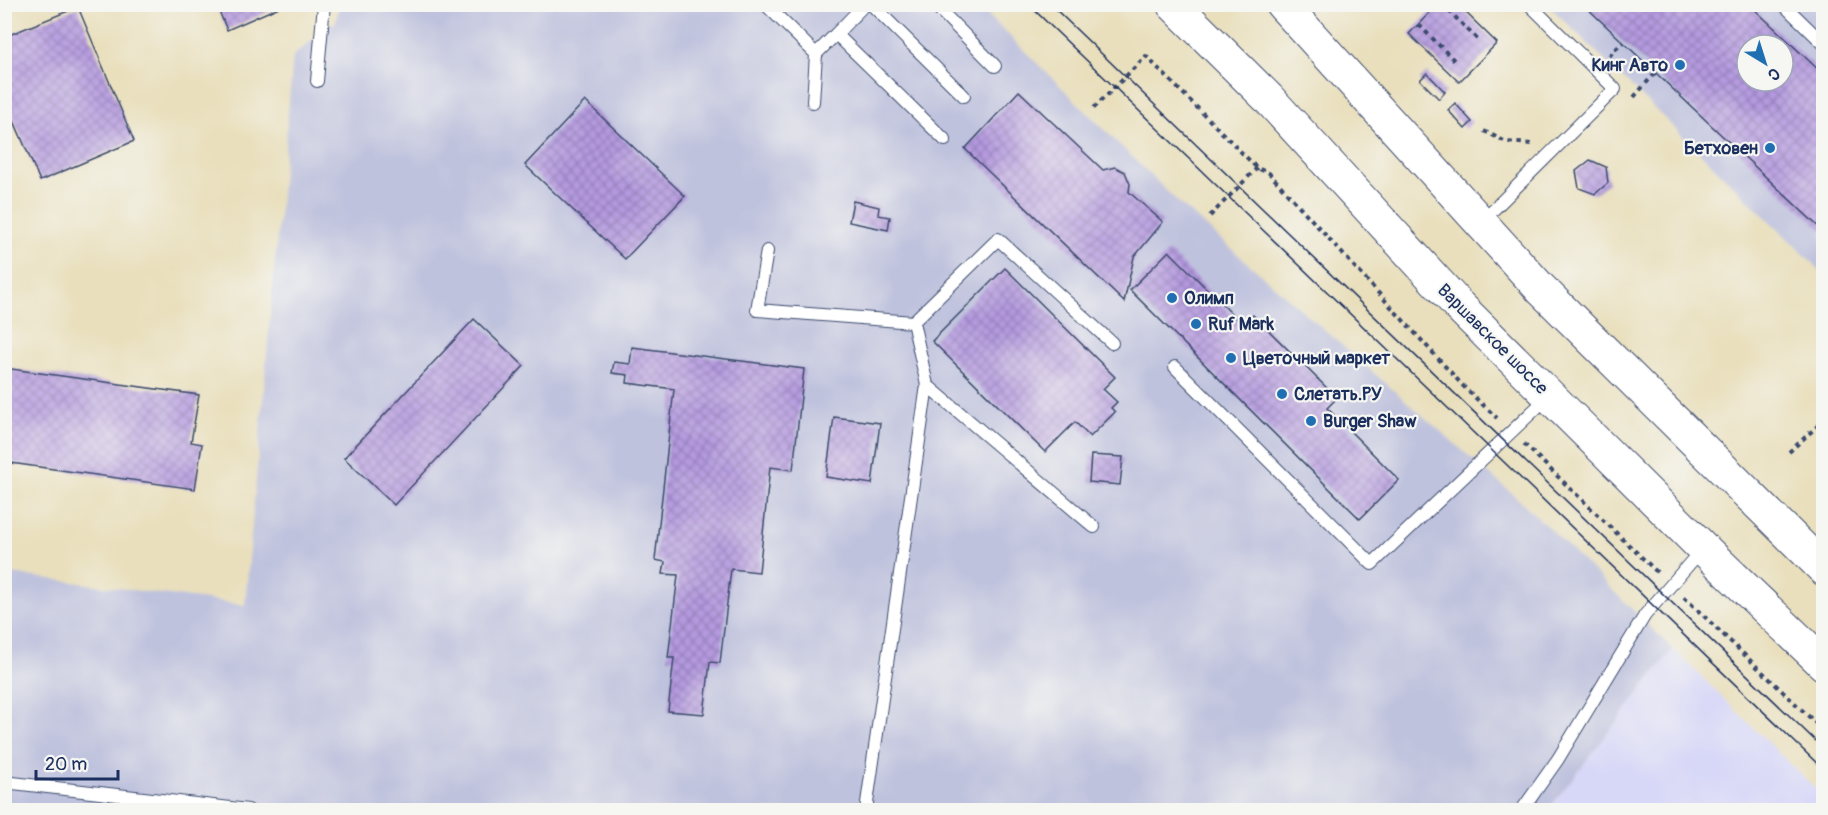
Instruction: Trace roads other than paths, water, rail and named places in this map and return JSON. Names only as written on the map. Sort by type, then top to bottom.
[{"type":"main road","name":"Варшавское шоссе","points":[[1173,4],[1268,98],[1426,272],[1703,548],[1824,664]]},
{"type":"main road","points":[[1282,4],[1388,118],[1479,224],[1541,289],[1824,569]]},
{"type":"lane","points":[[317,81],[324,4]]},
{"type":"lane","points":[[765,4],[816,54]]},
{"type":"lane","points":[[813,102],[816,54],[866,4]]},
{"type":"lane","points":[[871,4],[964,96]]},
{"type":"lane","points":[[934,4],[994,66]]},
{"type":"lane","points":[[1479,224],[1615,89],[1529,4]]},
{"type":"lane","points":[[1783,4],[1824,44]]},
{"type":"lane","points":[[836,34],[945,140]]},
{"type":"lane","points":[[767,251],[757,310],[913,322],[998,239],[1112,343]]},
{"type":"lane","points":[[866,810],[927,385],[913,322]]},
{"type":"lane","points":[[1175,367],[1372,564],[1550,395]]},
{"type":"lane","points":[[927,385],[1094,527]]},
{"type":"lane","points":[[1522,810],[1558,759],[1645,615],[1703,548]]},
{"type":"lane","points":[[4,782],[248,810]]},
{"type":"tram line","points":[[1028,4],[1824,770]]},
{"type":"tram line","points":[[1050,4],[1824,749]]},
{"type":"place","name":"Кинг Авто","points":[[1680,65]]},
{"type":"place","name":"Бетховен","points":[[1770,148]]},
{"type":"place","name":"Олимп","points":[[1172,298]]},
{"type":"place","name":"Ruf Mark","points":[[1196,324]]},
{"type":"place","name":"Цветочный маркет","points":[[1231,358]]},
{"type":"place","name":"Слетать.РУ","points":[[1282,394]]},
{"type":"place","name":"Burger Shaw","points":[[1311,421]]}]
